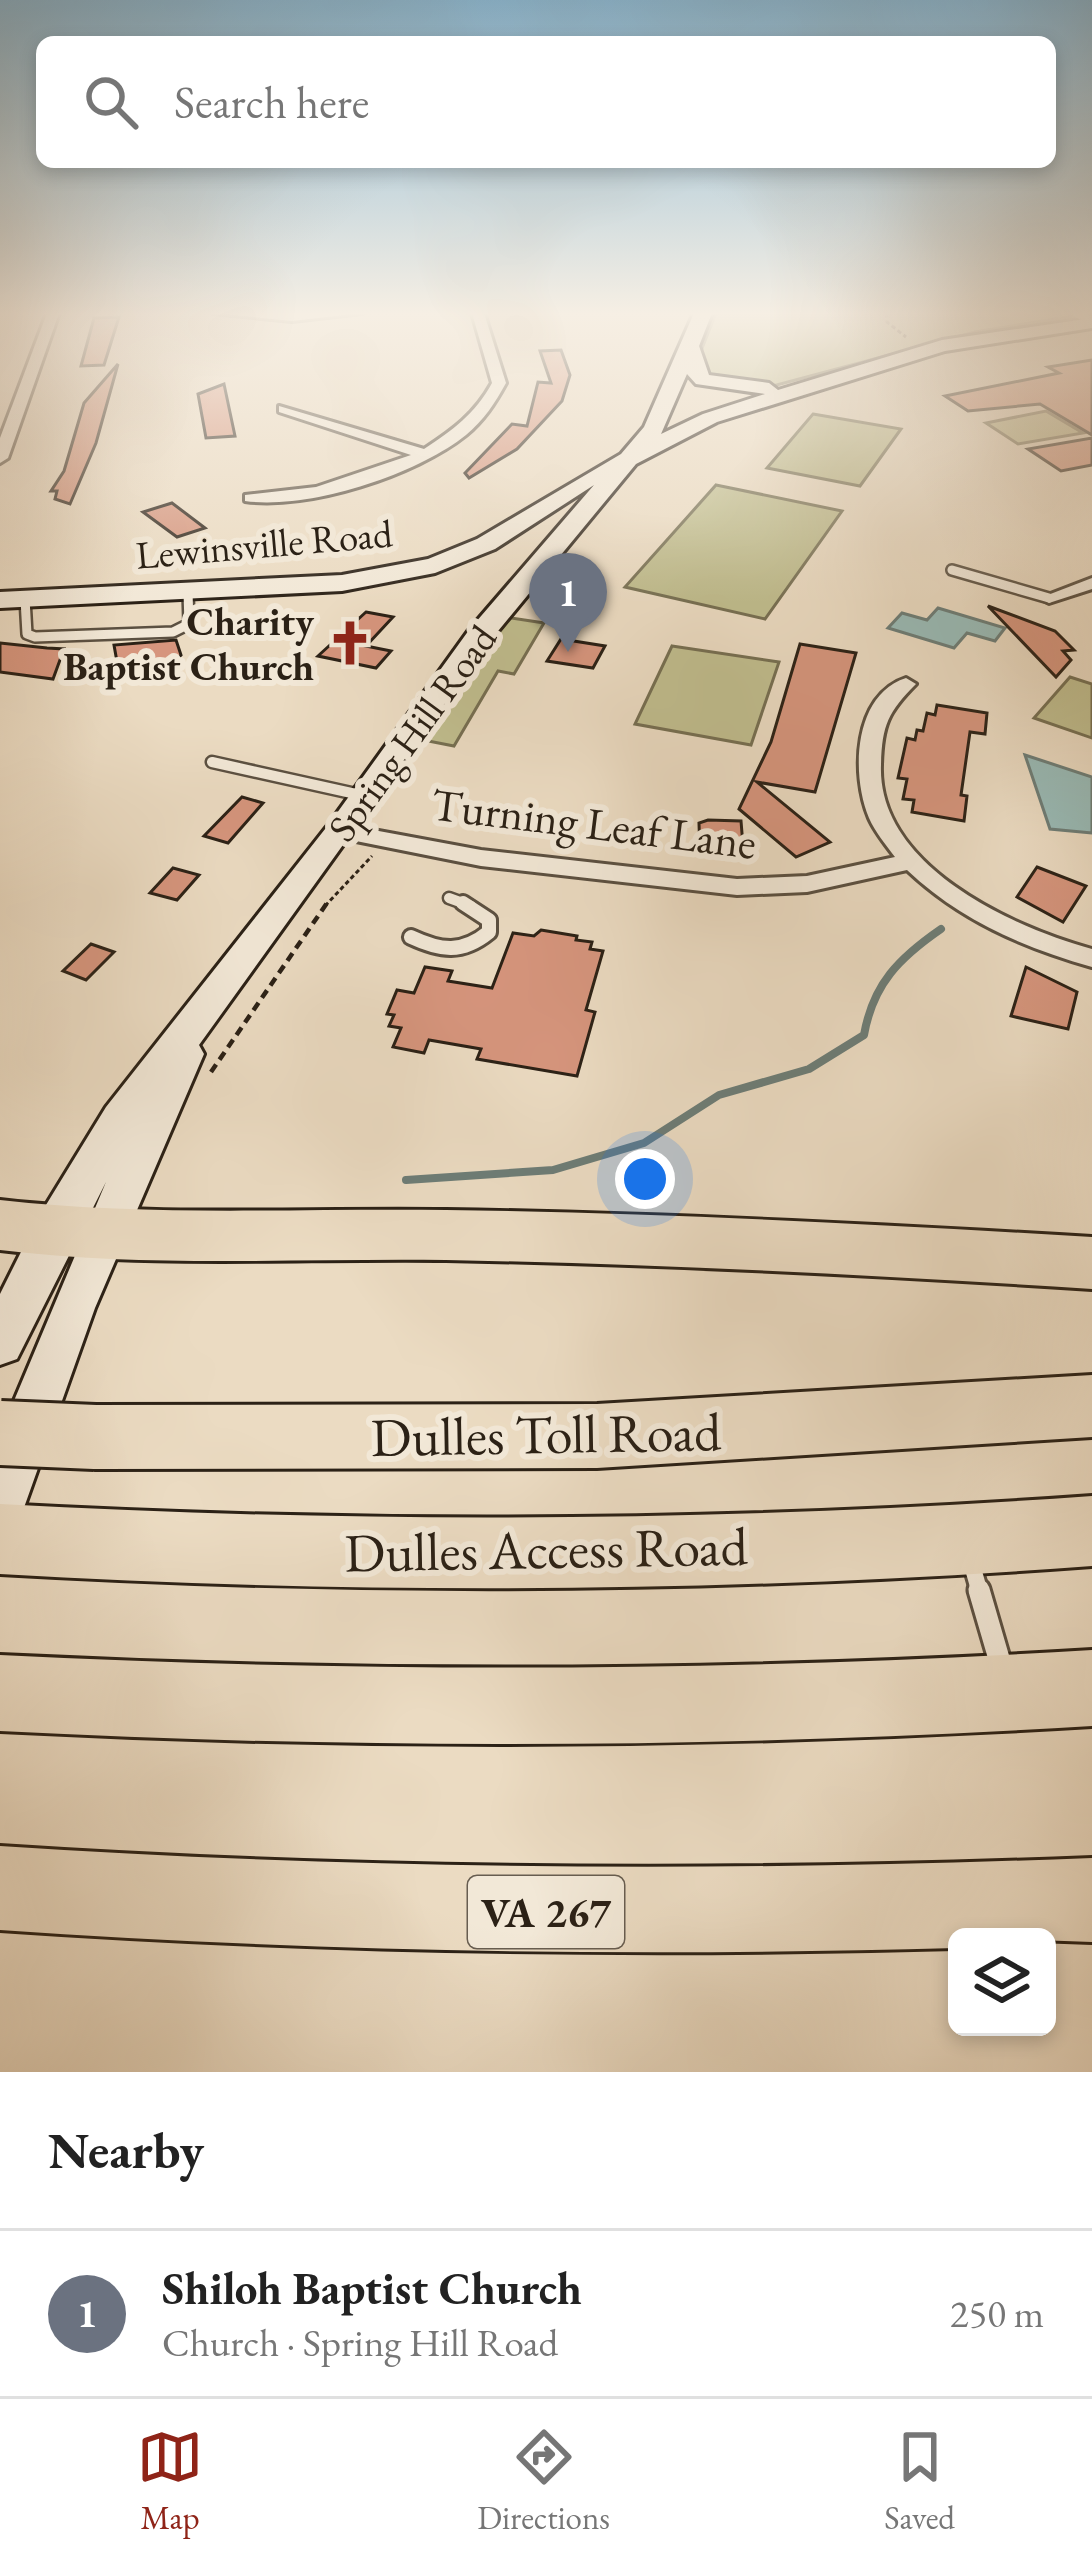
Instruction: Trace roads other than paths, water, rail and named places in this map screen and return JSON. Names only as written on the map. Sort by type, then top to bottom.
[{"type":"highway","points":[[52,1231],[696,1239],[1092,1263]]},
{"type":"highway","name":"Dulles Toll Road","points":[[0,1433],[597,1436],[1092,1406]]},
{"type":"highway","name":"Dulles Access Road","points":[[32,1541],[527,1553],[965,1541],[1092,1531]]},
{"type":"highway","points":[[9,1694],[545,1709],[1092,1688]]},
{"type":"highway","name":"VA 267","points":[[0,1888],[137,1899],[575,1912],[1092,1900]]},
{"type":"main road","name":"Spring Hill Road","points":[[0,1343],[52,1231],[174,1087],[191,1031],[359,835],[365,796],[512,598],[654,429],[662,410]]},
{"type":"main road","name":"Lewinsville Road","points":[[13,600],[342,583],[451,561],[634,455],[737,410]]},
{"type":"main road","points":[[585,512],[627,475],[710,418]]},
{"type":"main road","points":[[451,561],[488,557],[510,563],[520,575],[512,598]]},
{"type":"main road","name":"Spring Hill Road","points":[[0,1502],[52,1231]]},
{"type":"street","points":[[0,458],[18,410]]},
{"type":"street","points":[[286,410],[421,453]]},
{"type":"street","points":[[251,498],[332,490],[421,453],[469,425],[482,410]]},
{"type":"street","points":[[1049,598],[1092,583]]},
{"type":"street","points":[[906,684],[882,704],[867,774],[880,815],[909,862],[983,915],[1092,958]]},
{"type":"street","name":"Turning Leaf Lane","points":[[359,835],[500,861],[736,887],[807,884],[909,862]]},
{"type":"lane","points":[[952,570],[1049,598]]},
{"type":"lane","points":[[13,600],[27,634],[35,637],[173,632],[189,624],[188,592]]},
{"type":"lane","points":[[212,762],[365,796]]},
{"type":"lane","points":[[411,937],[441,952],[462,951],[489,932],[489,920],[477,908],[448,898]]},
{"type":"lane","points":[[965,1541],[1009,1694]]},
{"type":"water","points":[[938,608],[1005,628],[995,641],[967,633],[954,648],[888,628],[902,613],[927,620]]},
{"type":"water","points":[[1025,755],[1092,777],[1092,833],[1050,829]]},
{"type":"waterway","points":[[406,1180],[553,1170],[644,1143],[719,1095],[809,1069],[864,1035],[874,1001],[890,974],[941,929]]},
{"type":"place","name":"Charity Baptist Church","points":[[350,643]]},
{"type":"place","name":"Shiloh Baptist Church","points":[[568,652]]}]
